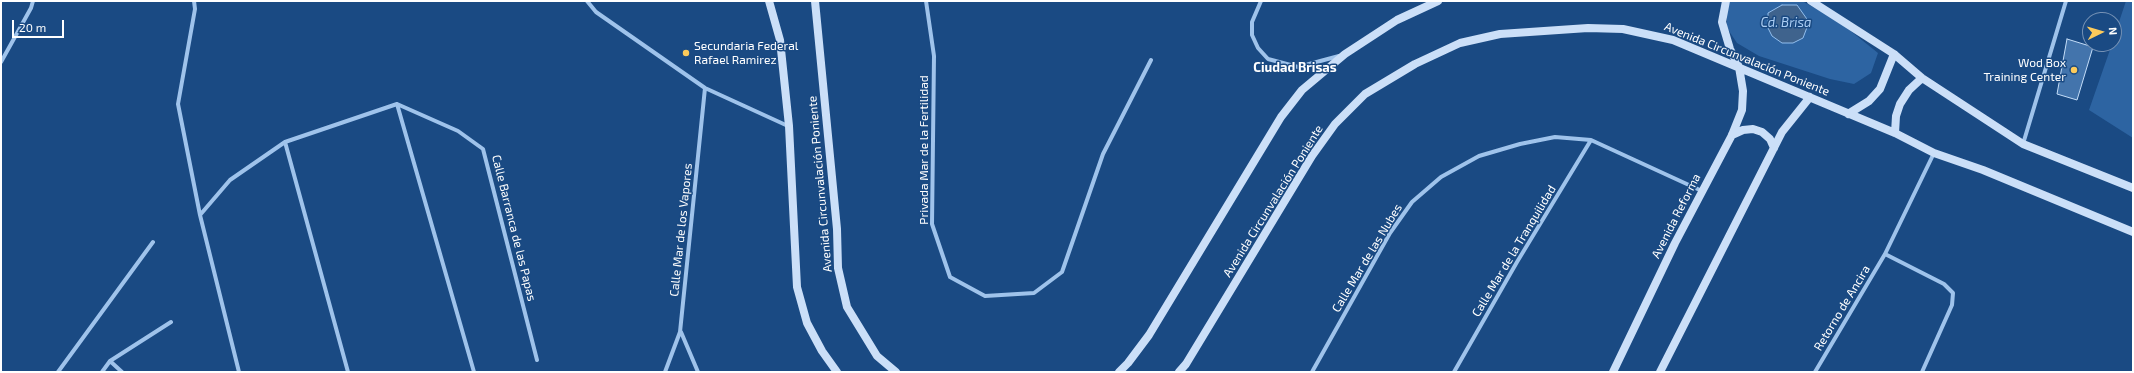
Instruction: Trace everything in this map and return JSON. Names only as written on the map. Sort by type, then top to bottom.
[{"type":"main road","points":[[769,1],[780,40],[788,126],[798,287],[807,323],[822,351],[837,372]]},
{"type":"main road","name":"Avenida Circunvalación Poniente","points":[[815,1],[837,229],[838,268],[847,306],[877,356],[896,372]]},
{"type":"main road","points":[[1119,372],[1128,363],[1149,335],[1281,117],[1302,90],[1345,54],[1397,20],[1438,1]]},
{"type":"main road","name":"Avenida Reforma","points":[[1613,372],[1675,243],[1732,135],[1742,110],[1743,91],[1739,68],[1730,49],[1722,22],[1726,1]]},
{"type":"main road","points":[[1814,1],[1894,54],[1922,78],[2023,144],[2133,188]]},
{"type":"main road","name":"Avenida Circunvalación Poniente","points":[[1179,372],[1186,364],[1312,156],[1335,124],[1365,94],[1415,64],[1460,43],[1500,34],[1588,28],[1623,29],[1673,40],[1895,133],[1934,153],[1983,170],[2133,232]]},
{"type":"main road","points":[[1848,114],[1869,101],[1880,89],[1894,54]]},
{"type":"main road","points":[[1895,133],[1896,116],[1900,104],[1910,90],[1922,78]]},
{"type":"main road","points":[[1660,372],[1774,148],[1790,120],[1810,97]]},
{"type":"main road","points":[[1732,135],[1743,130],[1753,129],[1762,132],[1770,139],[1774,148]]},
{"type":"street","points":[[1,62],[31,8],[33,1]]},
{"type":"street","points":[[194,1],[195,9],[178,104],[200,215],[239,372]]},
{"type":"street","points":[[587,1],[596,12],[705,88],[788,126]]},
{"type":"street","name":"Privada Mar de la Fertilidad","points":[[926,1],[934,56],[932,224],[950,277],[985,296],[1034,293],[1062,272],[1103,154],[1151,60]]},
{"type":"street","points":[[1261,1],[1252,22],[1252,35],[1258,48],[1268,59],[1298,67],[1345,54]]},
{"type":"street","points":[[2023,144],[2066,1]]},
{"type":"street","name":"Calle Mar de los Vapores","points":[[665,372],[680,332],[705,88]]},
{"type":"street","points":[[200,215],[230,180],[285,142],[397,104],[474,372]]},
{"type":"street","name":"Calle Barranca de las Papas","points":[[397,104],[458,131],[483,149],[537,360]]},
{"type":"street","name":"Calle Mar de las Nubes","points":[[1312,372],[1390,233],[1412,202],[1441,177],[1479,156],[1520,144],[1555,137],[1591,140],[1703,191]]},
{"type":"street","name":"Calle Mar de la Tranquilidad","points":[[1454,372],[1517,262],[1591,140]]},
{"type":"street","points":[[285,142],[348,372]]},
{"type":"street","name":"Retorno de Ancira","points":[[1815,372],[1885,254],[1934,153]]},
{"type":"street","points":[[58,372],[153,242]]},
{"type":"street","points":[[1885,254],[1944,284],[1953,292],[1952,305],[1922,372]]},
{"type":"street","points":[[102,372],[110,361],[171,322]]},
{"type":"street","points":[[680,332],[698,372]]},
{"type":"street","points":[[110,361],[122,372]]},
{"type":"shaded area","points":[[1729,1],[1802,1],[1837,20],[1878,53],[1871,73],[1854,84],[1830,79],[1759,56],[1737,43],[1727,28],[1727,7]]},
{"type":"shaded area","points":[[2126,1],[2133,1],[2133,138],[2089,110],[2109,52],[2122,52],[2122,13]]},
{"type":"water","name":"Cd. Brisa","points":[[1782,5],[1797,5],[1809,22],[1803,38],[1793,43],[1782,43],[1772,36],[1768,28],[1768,13]]},
{"type":"building","name":"Wod Box Training Center","points":[[2067,39],[2082,44],[2082,52],[2091,52],[2077,100],[2057,94]]},
{"type":"place","name":"Secundaria Federal Rafael Ramirez","points":[[686,53]]},
{"type":"place","name":"Wod Box Training Center","points":[[2074,70]]},
{"type":"district","name":"Ciudad Brisas","points":[[1295,68]]}]
